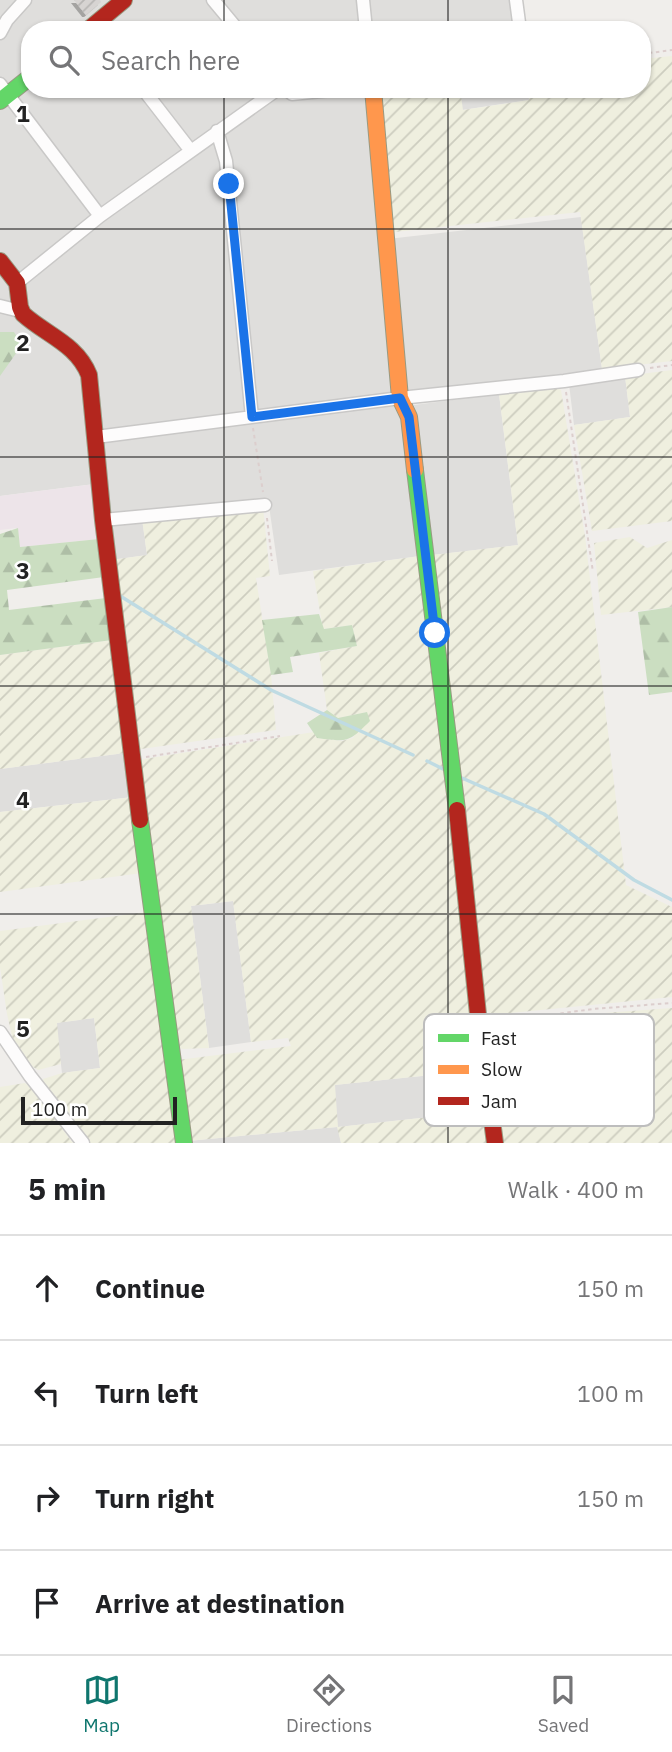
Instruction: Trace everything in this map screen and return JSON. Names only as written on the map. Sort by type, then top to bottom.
[{"type":"street","points":[[0,33],[25,0]]},
{"type":"street","points":[[100,21],[124,0]]},
{"type":"street","points":[[213,0],[230,21]]},
{"type":"street","points":[[363,0],[365,21]]},
{"type":"street","points":[[516,0],[519,21]]},
{"type":"street","points":[[21,82],[3,93],[100,216]]},
{"type":"street","points":[[150,98],[191,151]]},
{"type":"street","points":[[17,283],[100,216],[265,98]]},
{"type":"street","points":[[374,98],[400,398],[409,417],[448,722],[479,1014]]},
{"type":"street","points":[[217,131],[226,161],[252,417]]},
{"type":"street","points":[[0,261],[17,283],[20,311]]},
{"type":"street","points":[[0,306],[20,311],[76,351],[86,362],[132,759],[184,1143]]},
{"type":"street","points":[[96,437],[638,370]]},
{"type":"street","points":[[103,520],[265,505]]},
{"type":"street","points":[[0,1032],[30,1076],[83,1143]]},
{"type":"path","points":[[651,53],[672,50]]},
{"type":"path","points":[[638,370],[672,365]]},
{"type":"path","points":[[564,381],[593,572]]},
{"type":"path","points":[[252,417],[272,561]]},
{"type":"path","points":[[132,759],[280,736]]},
{"type":"path","points":[[555,1014],[672,1003]]},
{"type":"shaded area","points":[[0,0],[514,0],[518,21],[21,21],[21,98],[367,98],[379,240],[581,217],[602,369],[388,395],[403,422],[420,556],[279,575],[268,499],[141,511],[147,555],[111,560],[102,483],[0,496]]},
{"type":"shaded area","points":[[461,98],[529,98],[529,100],[462,110]]},
{"type":"shaded area","points":[[625,376],[630,417],[574,425],[569,384]]},
{"type":"shaded area","points":[[499,394],[518,545],[432,555],[414,405]]},
{"type":"shaded area","points":[[95,484],[99,539],[20,547],[17,528],[0,530],[0,496]]},
{"type":"shaded area","points":[[125,753],[133,797],[0,812],[0,769]]},
{"type":"shaded area","points":[[233,901],[251,1042],[209,1048],[191,906]]},
{"type":"shaded area","points":[[94,1018],[100,1068],[62,1073],[56,1023]]},
{"type":"shaded area","points":[[424,1076],[424,1118],[338,1127],[341,1143],[188,1143],[337,1127],[334,1085]]},
{"type":"green space","points":[[672,56],[672,361],[602,369],[580,212],[395,232],[391,226],[381,98],[461,98],[463,110],[529,98],[651,98],[651,58]]},
{"type":"green space","points":[[0,332],[14,332],[22,345],[0,376]]},
{"type":"green space","points":[[672,370],[672,521],[592,531],[574,425],[630,417],[625,376]]},
{"type":"green space","points":[[555,386],[561,390],[585,536],[626,885],[672,907],[672,997],[501,1014],[490,1014],[483,1006],[432,555],[518,545],[499,394]]},
{"type":"green space","points":[[263,507],[270,576],[256,578],[271,675],[276,730],[141,749],[136,744],[111,560],[147,555],[142,519]]},
{"type":"green space","points":[[18,528],[20,547],[99,539],[104,577],[7,590],[9,610],[106,598],[112,640],[0,655],[0,534]]},
{"type":"green space","points":[[630,537],[647,548],[672,540],[672,607],[601,615],[594,543]]},
{"type":"green space","points":[[420,556],[473,1014],[424,1014],[424,1076],[335,1085],[338,1127],[424,1118],[424,1126],[487,1126],[489,1143],[341,1143],[337,1127],[188,1141],[177,1060],[291,1046],[288,1038],[251,1042],[233,901],[191,906],[209,1048],[182,1049],[177,1045],[138,763],[144,759],[314,732],[317,738],[342,741],[353,738],[367,712],[338,718],[327,710],[319,653],[357,646],[352,625],[323,629],[313,571]]},
{"type":"green space","points":[[672,607],[672,692],[649,695],[638,612]]},
{"type":"green space","points":[[319,614],[324,629],[352,625],[357,646],[290,657],[293,672],[271,675],[262,620]]},
{"type":"green space","points":[[112,640],[125,753],[0,769],[0,655]]},
{"type":"green space","points":[[327,710],[338,718],[367,712],[370,721],[357,734],[347,739],[317,738],[307,723]]},
{"type":"green space","points":[[133,797],[142,873],[0,892],[0,812]]},
{"type":"green space","points":[[147,912],[179,1143],[90,1143],[44,1086],[43,1079],[62,1073],[100,1068],[94,1018],[57,1023],[61,1064],[38,1070],[30,1065],[14,1045],[7,1014],[0,967],[0,931]]},
{"type":"green space","points":[[672,1008],[672,1143],[500,1143],[498,1126],[654,1126],[654,1014],[597,1014]]},
{"type":"green space","points":[[25,1083],[73,1143],[0,1143],[0,1087]]},
{"type":"building","points":[[74,0],[100,0],[101,2],[86,15]]},
{"type":"waterway","points":[[117,594],[271,690],[413,755]]},
{"type":"waterway","points":[[427,761],[447,771]]},
{"type":"waterway","points":[[462,778],[544,814],[634,880],[672,900]]},
{"type":"traffic: fast","points":[[0,101],[21,84]]},
{"type":"traffic: fast","points":[[415,470],[457,810]]},
{"type":"traffic: fast","points":[[140,820],[184,1143]]},
{"type":"traffic: slow","points":[[374,98],[400,398],[409,417],[415,470]]},
{"type":"traffic: jam","points":[[99,21],[124,0]]},
{"type":"traffic: jam","points":[[0,261],[17,283],[23,314],[77,355],[89,375],[103,520],[140,820]]},
{"type":"traffic: jam","points":[[457,810],[478,1014]]},
{"type":"traffic: jam","points":[[493,1126],[495,1143]]},
{"type":"route","points":[[229,184],[252,417],[400,398],[409,417],[435,633]]}]
